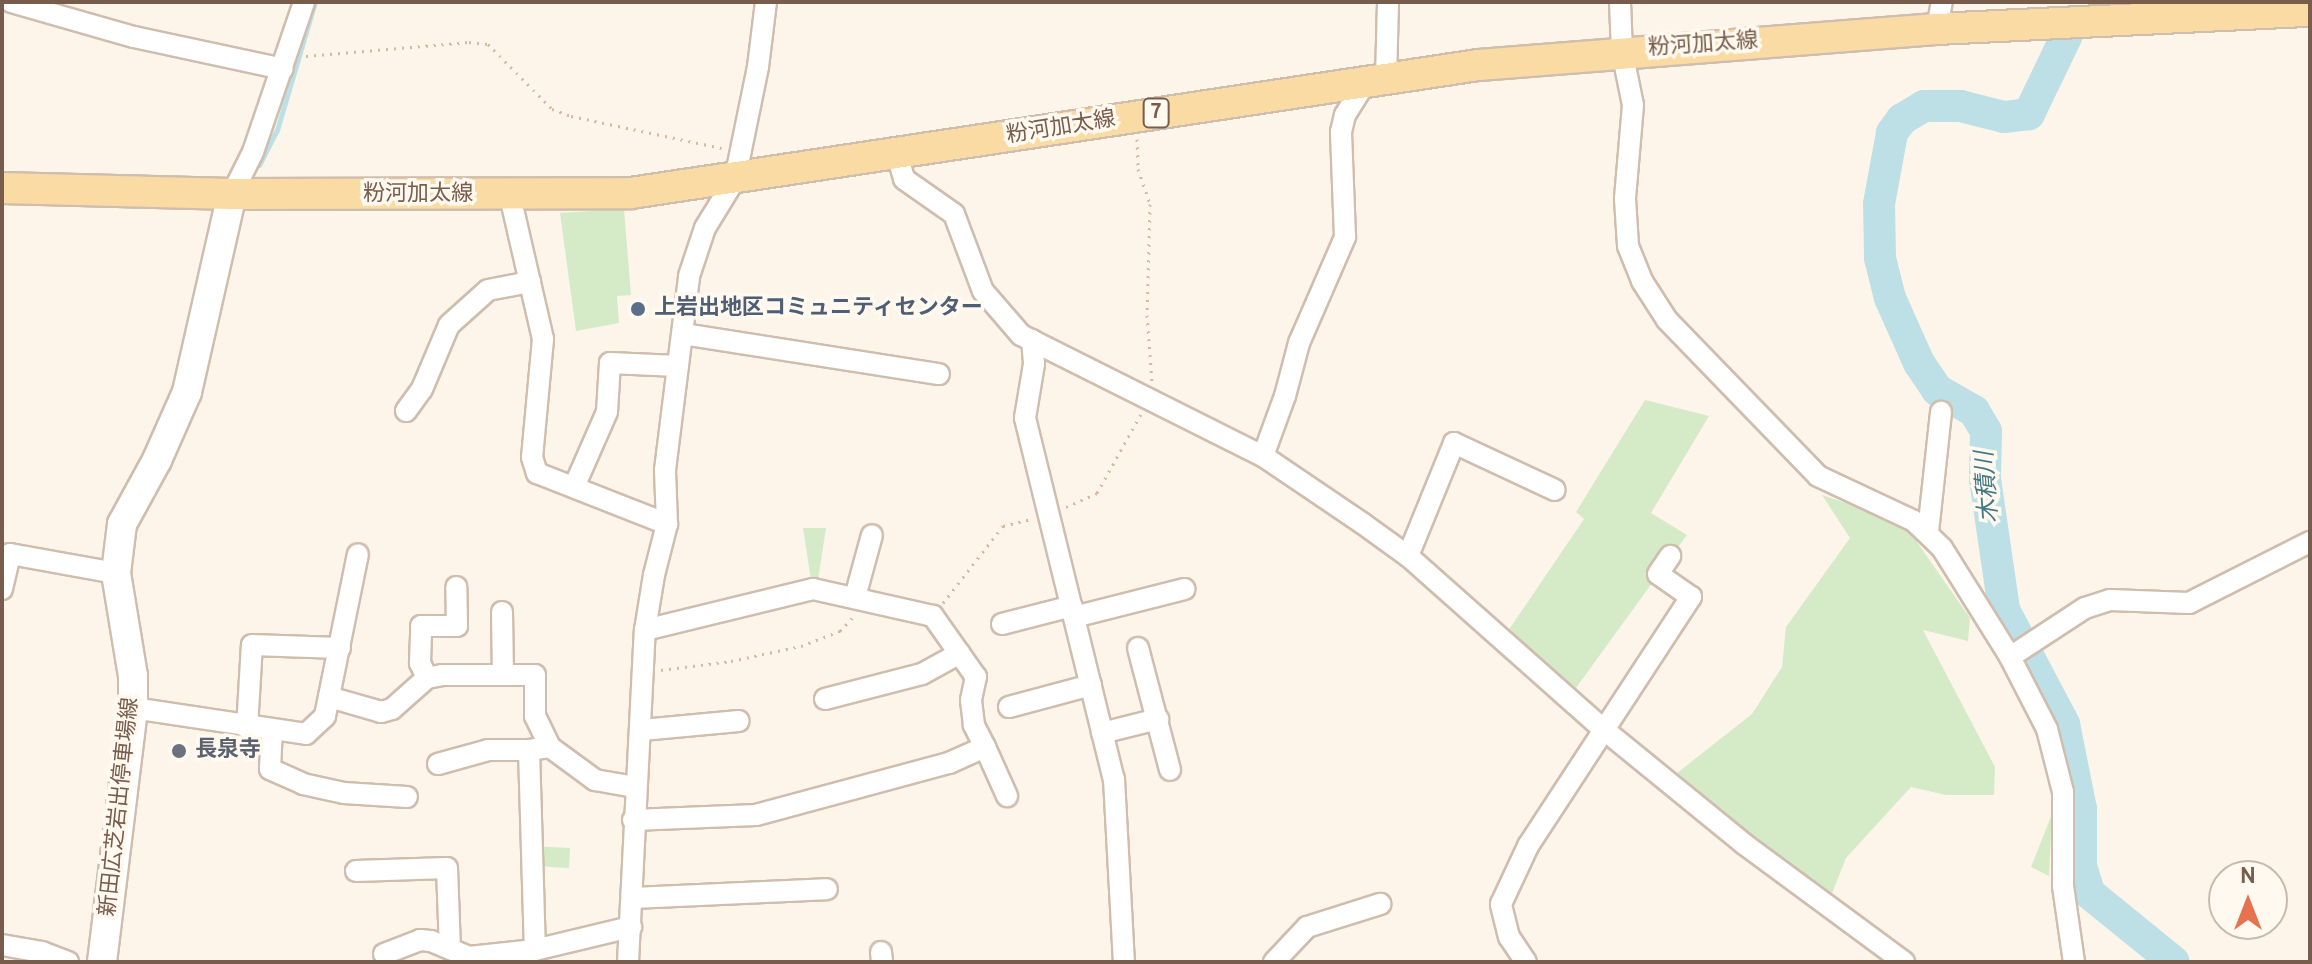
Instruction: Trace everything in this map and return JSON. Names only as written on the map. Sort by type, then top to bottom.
[{"type":"main road","name":"粉河加太線","points":[[2,188],[232,194],[510,196],[631,193],[738,165],[897,154],[1478,65],[1940,15],[2185,9],[2310,11]]},
{"type":"main road","name":"新田広芝岩出停車場線","points":[[102,962],[133,708],[133,676],[116,573],[122,524],[157,460],[187,392],[232,194]]},
{"type":"street","points":[[11,2],[134,37],[285,64]]},
{"type":"street","points":[[232,194],[253,152],[304,2]]},
{"type":"street","points":[[628,962],[645,630],[667,524],[665,470],[678,366],[693,264],[705,228],[738,165],[766,2]]},
{"type":"street","points":[[1263,456],[1285,396],[1299,343],[1345,237],[1341,132],[1345,115],[1376,81],[1388,2]]},
{"type":"street","points":[[1620,2],[1622,51],[1633,105],[1625,199],[1628,246],[1642,281],[1667,320],[1818,476],[1914,521],[1928,532],[2020,651],[2047,729],[2063,792],[2063,886],[2074,962]]},
{"type":"street","points":[[897,154],[904,179],[954,214],[983,291],[1021,335],[1263,456],[1408,556],[1602,728],[1744,844],[1904,962]]},
{"type":"street","points":[[510,196],[543,339],[532,457],[537,473],[667,524]]},
{"type":"street","points":[[406,411],[422,389],[449,325],[488,290],[530,282]]},
{"type":"street","points":[[683,334],[939,374]]},
{"type":"street","points":[[1032,340],[1034,364],[1025,418],[1114,779],[1124,962]]},
{"type":"street","points":[[574,487],[607,412],[610,363],[678,366]]},
{"type":"street","points":[[1928,532],[1941,412]]},
{"type":"street","points":[[1408,556],[1454,443],[1555,490]]},
{"type":"street","points":[[862,598],[872,535]]},
{"type":"street","points":[[2020,651],[2085,608],[2110,600],[2189,603],[2310,542]]},
{"type":"street","points":[[2,589],[10,554],[116,573]]},
{"type":"street","points":[[133,708],[247,728],[306,734],[325,716],[358,554]]},
{"type":"street","points":[[1526,962],[1509,937],[1501,904],[1528,846],[1602,728],[1691,597],[1658,574],[1670,556]]},
{"type":"street","points":[[427,678],[420,663],[421,626],[457,626],[456,587]]},
{"type":"street","points":[[645,630],[813,589],[933,616],[976,677],[971,700],[974,725],[1007,796]]},
{"type":"street","points":[[1002,624],[1185,589]]},
{"type":"street","points":[[502,612],[503,675]]},
{"type":"street","points":[[247,728],[252,645],[340,648]]},
{"type":"street","points":[[1138,648],[1170,770]]},
{"type":"street","points":[[825,699],[922,674],[960,653]]},
{"type":"street","points":[[329,697],[381,712],[392,709],[427,678],[442,675],[535,675],[539,748],[535,950]]},
{"type":"street","points":[[1009,707],[1091,685]]},
{"type":"street","points":[[1102,733],[1158,719]]},
{"type":"street","points":[[642,730],[739,721]]},
{"type":"street","points":[[272,729],[270,769],[303,784],[344,793],[407,797]]},
{"type":"street","points":[[633,820],[756,815],[949,763],[985,747]]},
{"type":"street","points":[[438,764],[488,750],[539,748],[595,780],[635,787]]},
{"type":"street","points":[[356,871],[447,868],[450,949]]},
{"type":"street","points":[[632,898],[827,889]]},
{"type":"street","points":[[1274,962],[1307,927],[1380,904]]},
{"type":"street","points":[[384,954],[420,940],[469,957],[493,959],[631,927]]},
{"type":"street","points":[[2,945],[42,952],[68,962]]},
{"type":"path","points":[[285,64],[469,42],[488,44],[552,109],[738,165]]},
{"type":"path","points":[[642,673],[731,661],[801,646],[840,631],[862,598]]},
{"type":"green space","points":[[624,209],[631,295],[617,296],[619,323],[576,331],[560,213]]},
{"type":"green space","points":[[1645,400],[1709,416],[1651,513],[1687,535],[1573,692],[1508,631],[1584,519],[1576,512]]},
{"type":"green space","points":[[1822,495],[1903,522],[1970,618],[1968,641],[1923,630],[1995,767],[1994,795],[1946,795],[1911,787],[1846,858],[1829,901],[1672,777],[1752,714],[1782,667],[1786,627],[1850,538]]},
{"type":"green space","points":[[803,528],[826,528],[818,580],[811,580]]},
{"type":"green space","points":[[2052,814],[2049,876],[2031,867]]},
{"type":"green space","points":[[539,846],[570,848],[569,868],[538,866]]},
{"type":"waterway","points":[[259,165],[277,130],[315,2]]},
{"type":"waterway","name":"木積川","points":[[2067,35],[2029,114],[2004,117],[1961,106],[1924,106],[1902,119],[1892,133],[1879,204],[1880,258],[1890,298],[1919,363],[1937,390],[1974,411],[1986,431],[1985,479],[2004,610],[2064,724],[2081,809],[2081,866],[2089,893],[2174,962]]},
{"type":"place","name":"上岩出地区コミュニティセンター","points":[[638,309]]},
{"type":"place","name":"長泉寺","points":[[179,751]]}]
